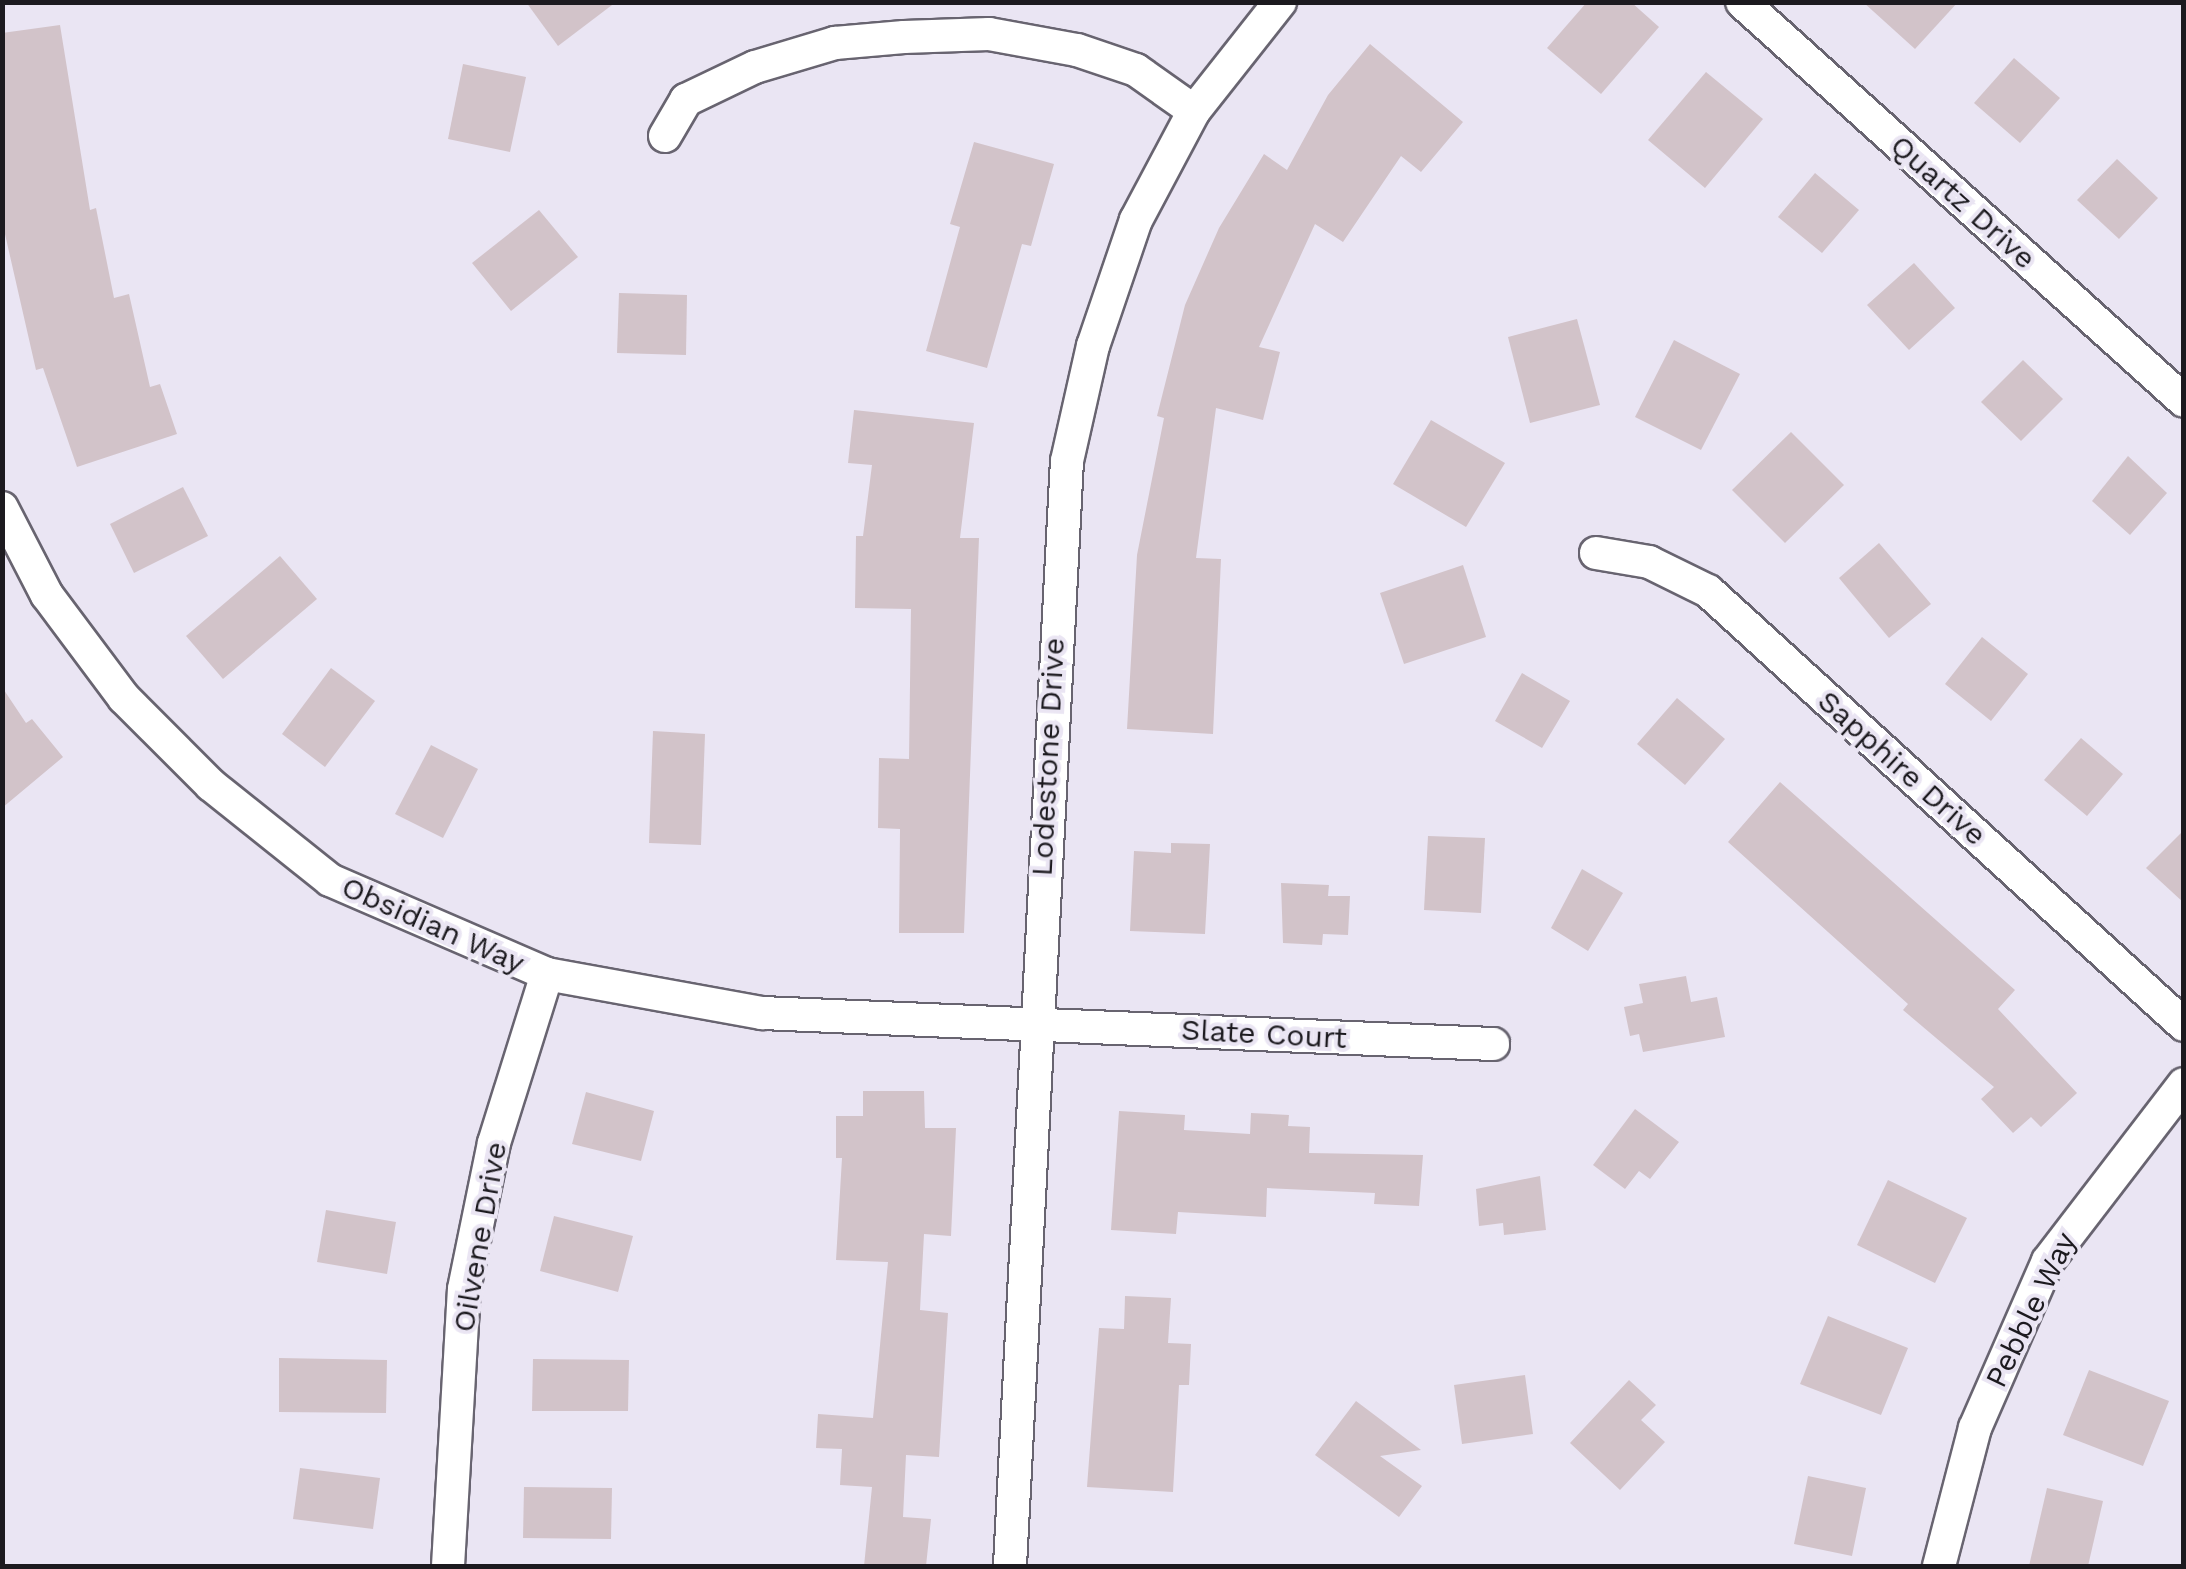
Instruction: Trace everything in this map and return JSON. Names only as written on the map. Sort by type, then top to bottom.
[{"type":"street","name":"Lodestone Drive","points":[[1010,1566],[1034,1024],[1070,443],[1116,273],[1194,112],[1280,2]]},
{"type":"street","name":"Quartz Drive","points":[[1742,2],[2184,401]]},
{"type":"street","points":[[666,136],[686,100],[755,67],[836,43],[904,37],[989,34],[1077,50],[1136,70],[1194,112]]},
{"type":"street","name":"Obsidian Way","points":[[2,508],[47,595],[124,698],[211,785],[330,880],[547,974],[762,1013],[1034,1024]]},
{"type":"street","name":"Sapphire Drive","points":[[1596,553],[1649,562],[1708,591],[2184,1025]]},
{"type":"street","name":"Oilvene Drive","points":[[448,1566],[464,1289],[494,1143],[547,974]]},
{"type":"street","name":"Slate Court","points":[[1034,1024],[1494,1044]]},
{"type":"street","name":"Pebble Way","points":[[1938,1566],[1975,1428],[2048,1261],[2184,1084]]},
{"type":"building","points":[[526,2],[616,2],[558,46]]},
{"type":"building","points":[[1587,2],[1631,2],[1659,27],[1601,94],[1547,48]]},
{"type":"building","points":[[1863,2],[1958,2],[1915,49]]},
{"type":"building","points":[[60,25],[90,210],[96,208],[114,298],[129,294],[150,387],[160,384],[177,434],[77,467],[43,368],[36,370],[2,221],[2,33]]},
{"type":"building","points":[[1370,44],[1463,122],[1421,172],[1401,156],[1343,242],[1315,224],[1259,347],[1280,352],[1263,420],[1216,408],[1196,558],[1221,559],[1213,734],[1127,729],[1137,555],[1164,418],[1157,416],[1185,305],[1219,228],[1264,154],[1287,170],[1328,95]]},
{"type":"building","points":[[2014,58],[2060,98],[2020,143],[1974,103]]},
{"type":"building","points":[[463,64],[526,77],[510,152],[448,139]]},
{"type":"building","points":[[1706,72],[1763,119],[1705,188],[1648,140]]},
{"type":"building","points":[[974,142],[1054,164],[1031,246],[1022,244],[987,368],[926,351],[960,227],[950,224]]},
{"type":"building","points":[[2117,159],[2158,198],[2119,239],[2077,200]]},
{"type":"building","points":[[1815,173],[1859,210],[1822,253],[1778,217]]},
{"type":"building","points":[[539,210],[578,257],[511,311],[472,263]]},
{"type":"building","points":[[1914,263],[1955,308],[1909,350],[1867,305]]},
{"type":"building","points":[[619,293],[687,295],[686,355],[617,353]]},
{"type":"building","points":[[1577,319],[1600,405],[1530,423],[1508,337]]},
{"type":"building","points":[[1674,340],[1740,374],[1701,450],[1635,417]]},
{"type":"building","points":[[2023,360],[2063,399],[2021,441],[1981,402]]},
{"type":"building","points":[[854,410],[974,423],[960,538],[979,538],[964,933],[899,933],[900,829],[878,828],[879,758],[909,759],[911,609],[855,608],[856,536],[863,536],[872,465],[848,463]]},
{"type":"building","points":[[1431,420],[1505,463],[1466,527],[1393,484]]},
{"type":"building","points":[[1791,432],[1844,485],[1785,543],[1732,490]]},
{"type":"building","points":[[2128,456],[2167,493],[2130,535],[2092,501]]},
{"type":"building","points":[[183,487],[208,536],[134,573],[110,524]]},
{"type":"building","points":[[1879,543],[1931,604],[1889,638],[1839,578]]},
{"type":"building","points":[[280,556],[317,599],[223,679],[186,636]]},
{"type":"building","points":[[1463,565],[1486,637],[1404,664],[1380,593]]},
{"type":"building","points":[[1982,637],[2028,674],[1991,721],[1945,684]]},
{"type":"building","points":[[331,668],[375,701],[325,767],[282,734]]},
{"type":"building","points":[[1522,673],[1570,701],[1542,748],[1495,721]]},
{"type":"building","points":[[2,687],[26,723],[32,719],[63,757],[2,808]]},
{"type":"building","points":[[1677,698],[1725,739],[1685,785],[1637,744]]},
{"type":"building","points":[[653,731],[705,734],[701,845],[649,843]]},
{"type":"building","points":[[2081,738],[2123,774],[2087,816],[2044,780]]},
{"type":"building","points":[[431,745],[478,769],[443,838],[395,814]]},
{"type":"building","points":[[1780,782],[2015,990],[1998,1009],[2077,1093],[2041,1127],[2031,1117],[2013,1133],[1981,1099],[1994,1087],[1903,1010],[1908,1004],[1728,842]]},
{"type":"building","points":[[2184,830],[2184,903],[2146,868]]},
{"type":"building","points":[[1428,836],[1485,838],[1481,913],[1424,910]]},
{"type":"building","points":[[1171,843],[1210,844],[1205,934],[1130,931],[1134,851],[1171,853]]},
{"type":"building","points":[[1582,869],[1623,893],[1588,951],[1551,928]]},
{"type":"building","points":[[1281,883],[1329,885],[1328,896],[1350,896],[1348,935],[1323,934],[1322,945],[1283,943]]},
{"type":"building","points":[[1686,976],[1691,1002],[1717,997],[1725,1037],[1643,1052],[1639,1034],[1630,1036],[1624,1007],[1643,1003],[1639,984]]},
{"type":"building","points":[[863,1091],[924,1091],[925,1128],[956,1128],[951,1236],[924,1234],[920,1310],[948,1313],[939,1457],[906,1455],[903,1517],[931,1519],[926,1566],[864,1566],[872,1487],[840,1485],[842,1449],[816,1448],[818,1414],[873,1418],[888,1262],[836,1260],[842,1158],[836,1158],[836,1116],[863,1116]]},
{"type":"building","points":[[586,1092],[654,1111],[641,1161],[572,1144]]},
{"type":"building","points":[[1635,1109],[1679,1142],[1650,1179],[1639,1171],[1625,1189],[1593,1165]]},
{"type":"building","points":[[1119,1111],[1185,1115],[1184,1130],[1250,1134],[1251,1113],[1289,1115],[1288,1126],[1310,1127],[1309,1153],[1423,1155],[1419,1206],[1374,1204],[1375,1193],[1267,1188],[1266,1217],[1178,1212],[1176,1234],[1111,1230]]},
{"type":"building","points":[[1540,1176],[1546,1230],[1504,1235],[1503,1223],[1479,1226],[1476,1189]]},
{"type":"building","points":[[1888,1180],[1967,1218],[1935,1283],[1857,1245]]},
{"type":"building","points":[[326,1210],[396,1222],[387,1274],[317,1262]]},
{"type":"building","points":[[554,1216],[633,1236],[618,1292],[540,1271]]},
{"type":"building","points":[[1125,1296],[1171,1298],[1168,1343],[1191,1344],[1189,1385],[1179,1385],[1173,1492],[1087,1487],[1099,1328],[1124,1329]]},
{"type":"building","points":[[1828,1316],[1908,1348],[1881,1415],[1800,1384]]},
{"type":"building","points":[[279,1358],[387,1360],[386,1413],[279,1412]]},
{"type":"building","points":[[533,1359],[629,1360],[628,1411],[532,1411]]},
{"type":"building","points":[[2089,1370],[2169,1401],[2143,1466],[2063,1435]]},
{"type":"building","points":[[1525,1375],[1533,1434],[1462,1444],[1454,1385]]},
{"type":"building","points":[[1629,1380],[1656,1405],[1641,1420],[1665,1442],[1620,1490],[1570,1443]]},
{"type":"building","points":[[1356,1401],[1421,1450],[1380,1456],[1422,1486],[1399,1517],[1315,1455]]},
{"type":"building","points":[[300,1468],[380,1478],[373,1529],[293,1519]]},
{"type":"building","points":[[1808,1476],[1866,1488],[1852,1556],[1794,1544]]},
{"type":"building","points":[[524,1487],[612,1488],[611,1539],[523,1538]]},
{"type":"building","points":[[2047,1488],[2103,1501],[2088,1566],[2029,1566]]}]
